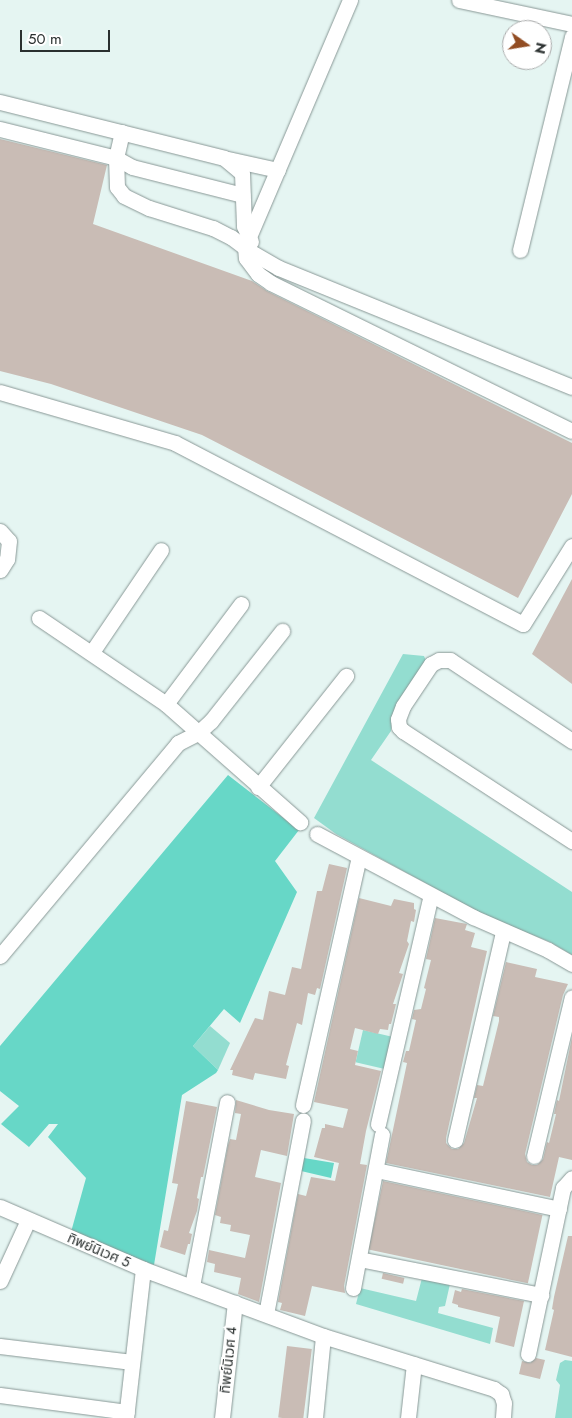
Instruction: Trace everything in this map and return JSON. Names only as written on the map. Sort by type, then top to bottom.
[{"type":"street","points":[[247,243],[350,0]]},
{"type":"street","points":[[459,0],[572,24]]},
{"type":"street","points":[[520,250],[572,36]]},
{"type":"street","points":[[0,102],[278,170]]},
{"type":"street","points":[[0,129],[116,158],[132,167],[243,195]]},
{"type":"street","points":[[122,132],[116,158],[117,188],[124,196],[149,208],[232,236],[247,243],[279,268],[572,387]]},
{"type":"street","points":[[224,158],[242,173],[242,211],[247,243],[246,258],[258,274],[271,283],[572,431]]},
{"type":"street","points":[[0,392],[176,444],[523,624],[572,546]]},
{"type":"street","points":[[0,531],[9,541],[7,559],[0,570]]},
{"type":"street","points":[[92,652],[161,550]]},
{"type":"street","points":[[166,704],[241,604]]},
{"type":"street","points":[[39,618],[92,652],[166,704],[300,822]]},
{"type":"street","points":[[0,956],[178,743],[198,733],[211,721],[282,631]]},
{"type":"street","points":[[572,741],[450,660],[439,660],[431,664],[403,706],[398,719],[399,726],[403,731],[572,841]]},
{"type":"street","points":[[258,787],[346,676]]},
{"type":"street","points":[[317,834],[503,932],[548,950],[572,964]]},
{"type":"street","points":[[266,1314],[303,1113],[359,857]]},
{"type":"street","points":[[353,1288],[376,1170],[380,1129],[431,895]]},
{"type":"street","points":[[455,1140],[503,932]]},
{"type":"street","points":[[534,1156],[572,996]]},
{"type":"street","points":[[192,1286],[227,1102]]},
{"type":"street","points":[[376,1170],[560,1209]]},
{"type":"street","points":[[528,1354],[563,1188],[572,1178]]},
{"type":"street","name":"ทิพย์นิเวศ 5","points":[[0,1207],[143,1269],[126,1415]]},
{"type":"street","points":[[0,1281],[28,1220]]},
{"type":"street","points":[[358,1258],[541,1295]]},
{"type":"street","points":[[143,1269],[323,1336],[494,1389],[501,1394],[504,1402],[503,1418]]},
{"type":"street","name":"ทิพย์นิเวศ 4","points":[[222,1418],[235,1303]]},
{"type":"street","points":[[315,1418],[323,1336]]},
{"type":"street","points":[[0,1346],[132,1362]]},
{"type":"street","points":[[408,1418],[414,1364]]},
{"type":"street","points":[[0,1395],[126,1415]]},
{"type":"green space","points":[[403,654],[424,656],[427,663],[392,720],[391,731],[371,760],[572,892],[572,955],[550,942],[485,916],[336,834],[314,818]]},
{"type":"green space","points":[[228,775],[299,830],[275,861],[297,892],[240,1023],[224,1009],[193,1046],[218,1070],[182,1095],[154,1265],[71,1232],[86,1178],[48,1137],[58,1124],[49,1124],[29,1147],[1,1124],[19,1106],[0,1091],[0,1046]]},
{"type":"green space","points":[[210,1026],[230,1043],[218,1070],[193,1046]]},
{"type":"green space","points":[[363,1030],[393,1037],[386,1069],[356,1062]]},
{"type":"green space","points":[[304,1158],[334,1163],[331,1178],[301,1171]]},
{"type":"green space","points":[[422,1278],[450,1284],[445,1306],[439,1307],[438,1313],[493,1328],[490,1344],[356,1304],[360,1288],[416,1301]]},
{"type":"green space","points":[[565,1360],[572,1361],[572,1418],[555,1418],[560,1385],[556,1380],[560,1363]]},
{"type":"building","points":[[0,139],[107,165],[93,224],[252,281],[267,291],[572,443],[572,494],[518,598],[202,435],[51,384],[0,371]]},
{"type":"building","points":[[572,579],[572,684],[532,654]]},
{"type":"building","points":[[329,864],[347,868],[320,989],[317,988],[315,995],[308,993],[302,1025],[297,1023],[286,1065],[289,1066],[286,1079],[255,1073],[253,1080],[232,1075],[233,1070],[230,1070],[255,1018],[263,1020],[269,991],[285,995],[292,967],[301,969],[317,891],[322,891]]},
{"type":"building","points":[[359,898],[391,906],[394,899],[414,903],[414,909],[416,910],[414,922],[411,921],[407,941],[409,944],[399,973],[403,974],[393,1004],[396,1004],[391,1024],[389,1024],[388,1030],[380,1029],[378,1034],[355,1028],[350,1049],[358,1051],[355,1065],[381,1071],[360,1164],[367,1165],[344,1286],[345,1293],[312,1286],[305,1316],[280,1310],[282,1303],[278,1302],[298,1194],[306,1196],[311,1177],[335,1181],[339,1163],[314,1157],[322,1128],[325,1128],[325,1124],[343,1128],[348,1109],[314,1102]]},
{"type":"building","points":[[435,918],[467,924],[465,930],[475,933],[471,947],[487,951],[446,1138],[446,1143],[452,1149],[458,1149],[464,1143],[477,1098],[474,1098],[477,1085],[483,1086],[499,1021],[499,1017],[493,1016],[506,962],[537,969],[535,977],[568,984],[563,995],[525,1154],[527,1162],[532,1165],[537,1165],[543,1159],[556,1114],[554,1114],[557,1100],[559,1101],[572,1037],[572,1160],[559,1157],[550,1197],[386,1163],[407,1063],[403,1062],[406,1051],[409,1051],[416,1020],[412,1019],[414,1010],[421,1009],[426,989],[424,988],[431,960],[426,959]]},
{"type":"building","points":[[236,1100],[269,1110],[294,1114],[287,1156],[261,1150],[255,1177],[281,1183],[259,1302],[238,1294],[241,1278],[214,1272],[215,1264],[207,1262],[209,1250],[245,1258],[250,1235],[230,1231],[231,1225],[220,1223],[221,1217],[215,1215],[228,1145],[230,1139],[236,1140],[241,1114],[235,1113]]},
{"type":"building","points":[[186,1101],[217,1107],[203,1177],[201,1177],[197,1198],[199,1199],[197,1211],[189,1233],[192,1234],[190,1244],[188,1244],[185,1255],[160,1247],[164,1230],[168,1231],[178,1184],[172,1183]]},
{"type":"building","points":[[383,1181],[542,1215],[528,1283],[368,1249]]},
{"type":"building","points":[[568,1236],[572,1236],[572,1357],[545,1350],[554,1310],[552,1309],[554,1297]]},
{"type":"building","points":[[383,1273],[404,1278],[403,1284],[382,1279]]},
{"type":"building","points":[[462,1289],[524,1301],[514,1347],[495,1342],[500,1317],[458,1307],[458,1305],[452,1303],[455,1290],[461,1292]]},
{"type":"building","points":[[287,1346],[312,1349],[303,1418],[278,1417]]},
{"type":"building","points":[[536,1358],[545,1360],[540,1379],[519,1374],[522,1361],[530,1363]]}]
